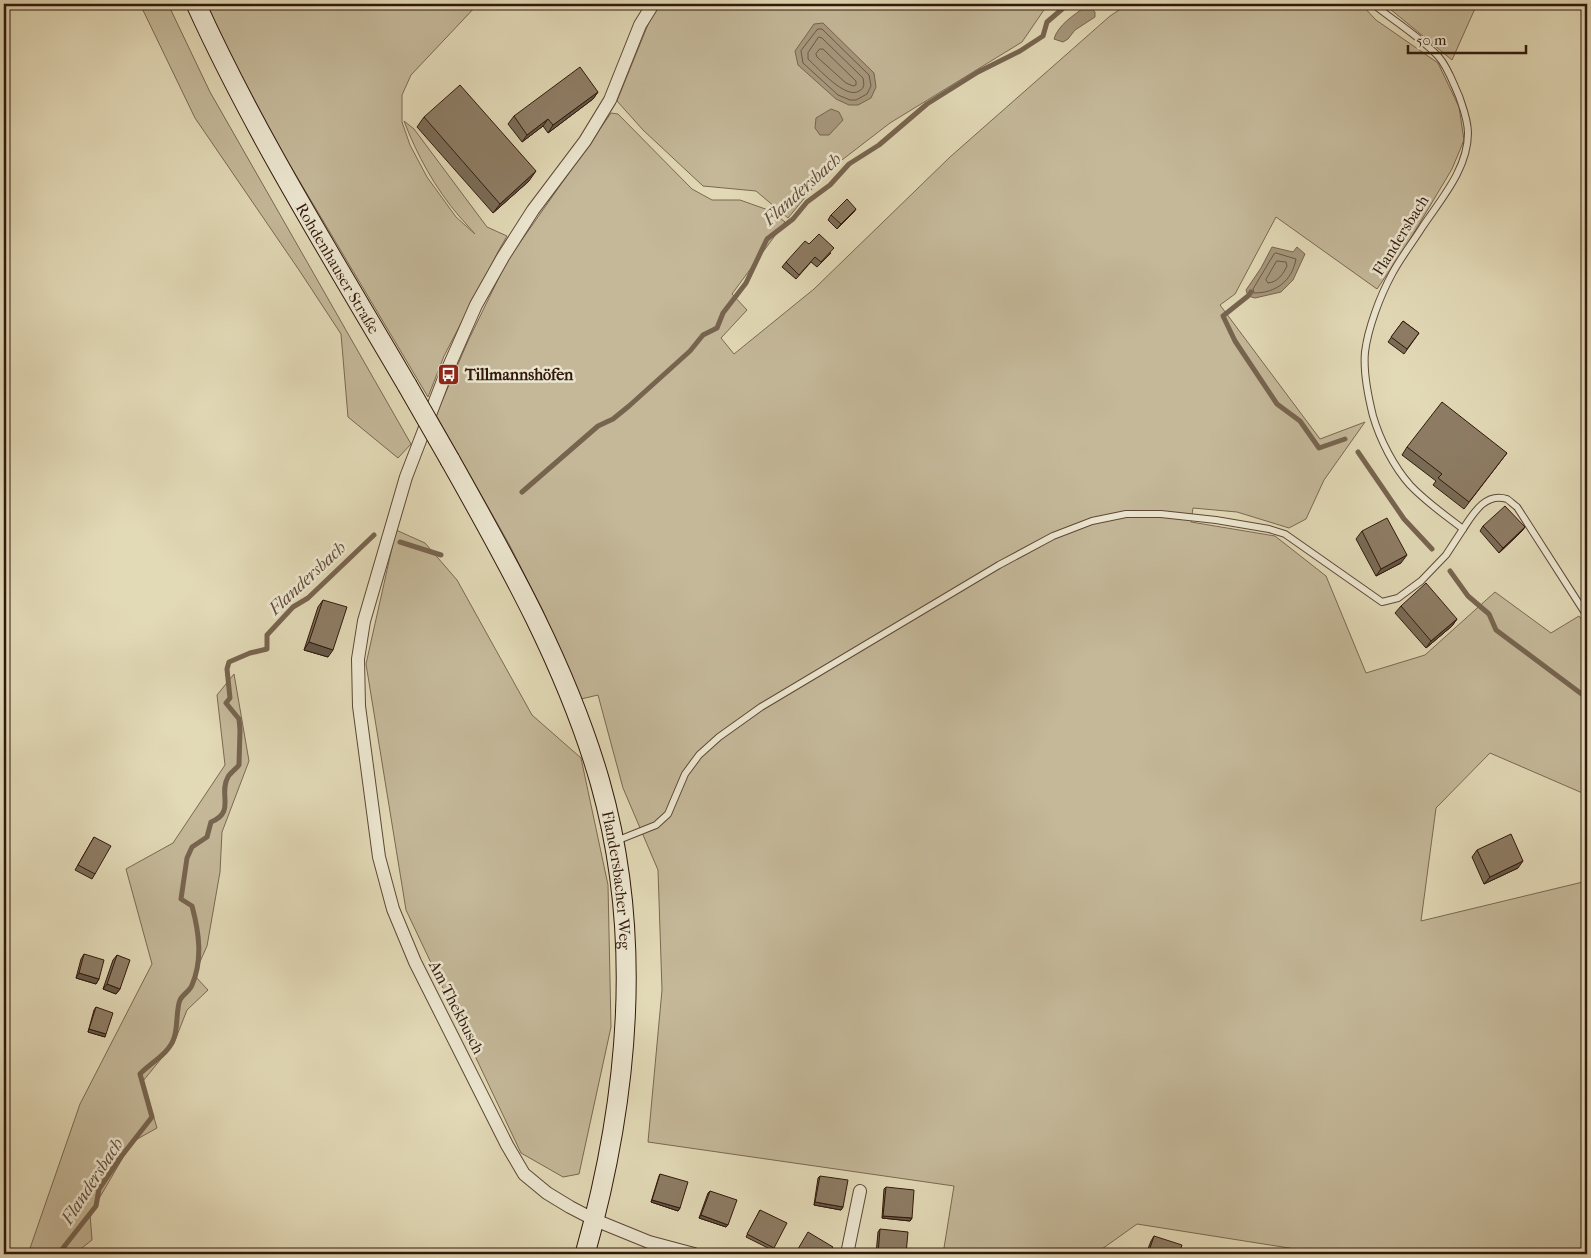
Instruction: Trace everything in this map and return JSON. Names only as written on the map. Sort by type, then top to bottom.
[{"type":"main road","name":"Rohdenhauser Straße","points":[[196,4],[245,106],[489,529]]},
{"type":"main road","name":"Flandersbacher Weg","points":[[489,529],[534,615],[582,727],[600,782],[614,842],[622,888],[626,954],[626,1012],[623,1061],[610,1147],[586,1254]]},
{"type":"street","name":"Am Thekbusch","points":[[653,4],[640,25],[610,100],[585,141],[534,210],[503,257],[476,305],[446,373],[406,478],[364,621],[358,659],[359,706],[379,857],[393,909],[415,962],[507,1145],[524,1174],[547,1192],[595,1220],[649,1242],[694,1254]]},
{"type":"street","points":[[847,1254],[860,1191]]},
{"type":"lane","name":"Flandersbach","points":[[1373,4],[1438,57],[1449,73],[1465,111],[1468,131],[1466,153],[1458,172],[1392,274],[1372,325],[1365,353],[1365,374],[1369,401],[1377,431],[1390,456],[1410,485],[1463,529]]},
{"type":"lane","points":[[614,842],[656,826],[668,814],[685,774],[699,755],[719,737],[761,707],[999,565],[1053,536],[1092,521],[1126,514],[1161,514],[1216,520],[1269,529],[1285,534],[1382,602],[1398,598],[1421,581],[1446,555],[1481,504],[1493,499],[1507,499],[1517,507],[1587,616]]},
{"type":"shaded area","points":[[140,4],[168,4],[210,92],[411,444],[398,458],[348,417],[341,334],[195,118]]},
{"type":"shaded area","points":[[206,4],[478,4],[411,75],[402,95],[402,122],[410,145],[427,177],[456,217],[475,234],[434,183],[404,121],[414,129],[487,227],[507,236],[444,356],[428,397],[272,135],[235,65]]},
{"type":"shaded area","points":[[660,4],[1048,4],[1022,42],[890,123],[825,173],[788,218],[756,191],[703,186],[643,130],[617,101],[649,22]]},
{"type":"shaded area","points":[[1128,4],[1361,4],[1376,20],[1438,63],[1459,107],[1464,140],[1452,169],[1403,251],[1377,289],[1276,217],[1235,294],[1220,305],[1320,439],[1365,422],[1324,480],[1306,519],[1289,528],[1237,512],[1193,508],[1191,522],[1275,536],[1326,576],[1366,673],[1425,655],[1495,592],[1551,633],[1579,616],[1587,627],[1587,795],[1490,753],[1436,808],[1421,921],[1587,881],[1587,1254],[1327,1254],[1137,1224],[1095,1254],[943,1254],[954,1186],[648,1142],[662,990],[658,870],[623,788],[598,695],[581,699],[543,611],[509,544],[436,415],[468,341],[507,261],[611,113],[618,114],[692,189],[712,200],[740,200],[771,211],[785,222],[732,294],[747,310],[721,338],[734,354],[814,289],[950,157],[1110,16]]},
{"type":"shaded area","points":[[1384,4],[1477,4],[1452,60]]},
{"type":"shaded area","points":[[396,530],[425,543],[457,580],[532,715],[581,758],[608,885],[611,1027],[579,1174],[563,1177],[521,1153],[406,910],[366,664]]},
{"type":"shaded area","points":[[234,674],[249,761],[222,832],[220,872],[207,946],[194,975],[208,990],[187,1010],[174,1043],[143,1081],[157,1128],[132,1142],[90,1214],[92,1240],[78,1251],[78,1254],[28,1254],[80,1104],[152,964],[126,869],[173,843],[225,765],[217,695]]},
{"type":"water","points":[[1085,7],[1091,8],[1095,12],[1095,17],[1075,30],[1063,42],[1054,39],[1059,29]]},
{"type":"water","points":[[823,23],[874,73],[876,87],[871,98],[858,105],[849,105],[836,99],[798,65],[795,51],[814,24]]},
{"type":"water","points":[[831,109],[839,112],[843,120],[829,135],[820,135],[815,128],[816,118]]},
{"type":"water","points":[[1272,247],[1293,252],[1297,247],[1305,254],[1293,280],[1281,292],[1255,298],[1248,296],[1246,290]]},
{"type":"building","points":[[580,67],[598,92],[553,125],[548,119],[527,135],[514,116]]},
{"type":"building","points":[[460,85],[536,171],[500,204],[424,117]]},
{"type":"building","points":[[847,199],[856,209],[841,224],[831,215]]},
{"type":"building","points":[[819,234],[834,248],[821,262],[815,257],[799,275],[786,262],[805,241],[809,244]]},
{"type":"building","points":[[1403,321],[1419,333],[1407,349],[1391,337]]},
{"type":"building","points":[[1442,402],[1507,453],[1469,502],[1438,478],[1442,474],[1407,447]]},
{"type":"building","points":[[1505,506],[1525,527],[1503,548],[1483,526]]},
{"type":"building","points":[[1387,518],[1407,555],[1381,569],[1362,531]]},
{"type":"building","points":[[1426,583],[1457,619],[1431,641],[1401,606]]},
{"type":"building","points":[[323,600],[347,607],[333,650],[309,642]]},
{"type":"building","points":[[1511,834],[1523,861],[1490,877],[1477,850]]},
{"type":"building","points":[[94,837],[111,846],[95,874],[78,865]]},
{"type":"building","points":[[84,954],[104,960],[99,979],[79,973]]},
{"type":"building","points":[[117,955],[130,960],[120,989],[107,984]]},
{"type":"building","points":[[96,1007],[113,1013],[106,1034],[89,1029]]},
{"type":"building","points":[[660,1174],[688,1182],[680,1208],[652,1200]]},
{"type":"building","points":[[820,1176],[848,1180],[843,1207],[815,1202]]},
{"type":"building","points":[[886,1187],[914,1190],[912,1218],[883,1216]]},
{"type":"building","points":[[710,1191],[737,1200],[728,1225],[701,1215]]},
{"type":"building","points":[[760,1210],[787,1223],[774,1248],[747,1234]]},
{"type":"building","points":[[880,1229],[908,1232],[906,1254],[878,1254]]},
{"type":"building","points":[[808,1232],[833,1247],[828,1254],[795,1254]]},
{"type":"building","points":[[1154,1236],[1182,1245],[1179,1254],[1148,1254]]},
{"type":"building","points":[[1203,1250],[1214,1254],[1202,1254]]},
{"type":"building","points":[[1264,1250],[1276,1254],[1262,1254]]},
{"type":"waterway","name":"Flandersbach","points":[[522,492],[598,426],[613,419],[629,406],[690,351],[703,335],[717,328],[723,313],[746,283],[767,239],[793,219],[807,202],[830,185],[849,164],[879,145],[927,104],[978,72],[1020,51],[1043,36],[1047,22],[1068,4]]},
{"type":"waterway","points":[[1251,292],[1223,316],[1235,341],[1277,404],[1300,421],[1319,448],[1345,439]]},
{"type":"waterway","points":[[1358,452],[1404,519],[1432,549]]},
{"type":"waterway","name":"Flandersbach","points":[[64,1254],[63,1248],[96,1206],[99,1189],[152,1117],[140,1074],[164,1054],[172,1044],[180,1000],[191,987],[198,966],[199,946],[192,906],[181,899],[187,858],[192,847],[207,837],[211,822],[223,813],[225,808],[225,783],[239,765],[239,719],[226,703],[230,698],[227,669],[229,662],[250,653],[267,649],[267,635],[293,607],[308,598],[374,535]]},
{"type":"waterway","name":"Flandersbach","points":[[400,542],[441,555]]},
{"type":"waterway","points":[[1450,571],[1468,596],[1489,614],[1496,630],[1587,698]]},
{"type":"place","name":"Tillmannshöfen","points":[[449,374]]}]
